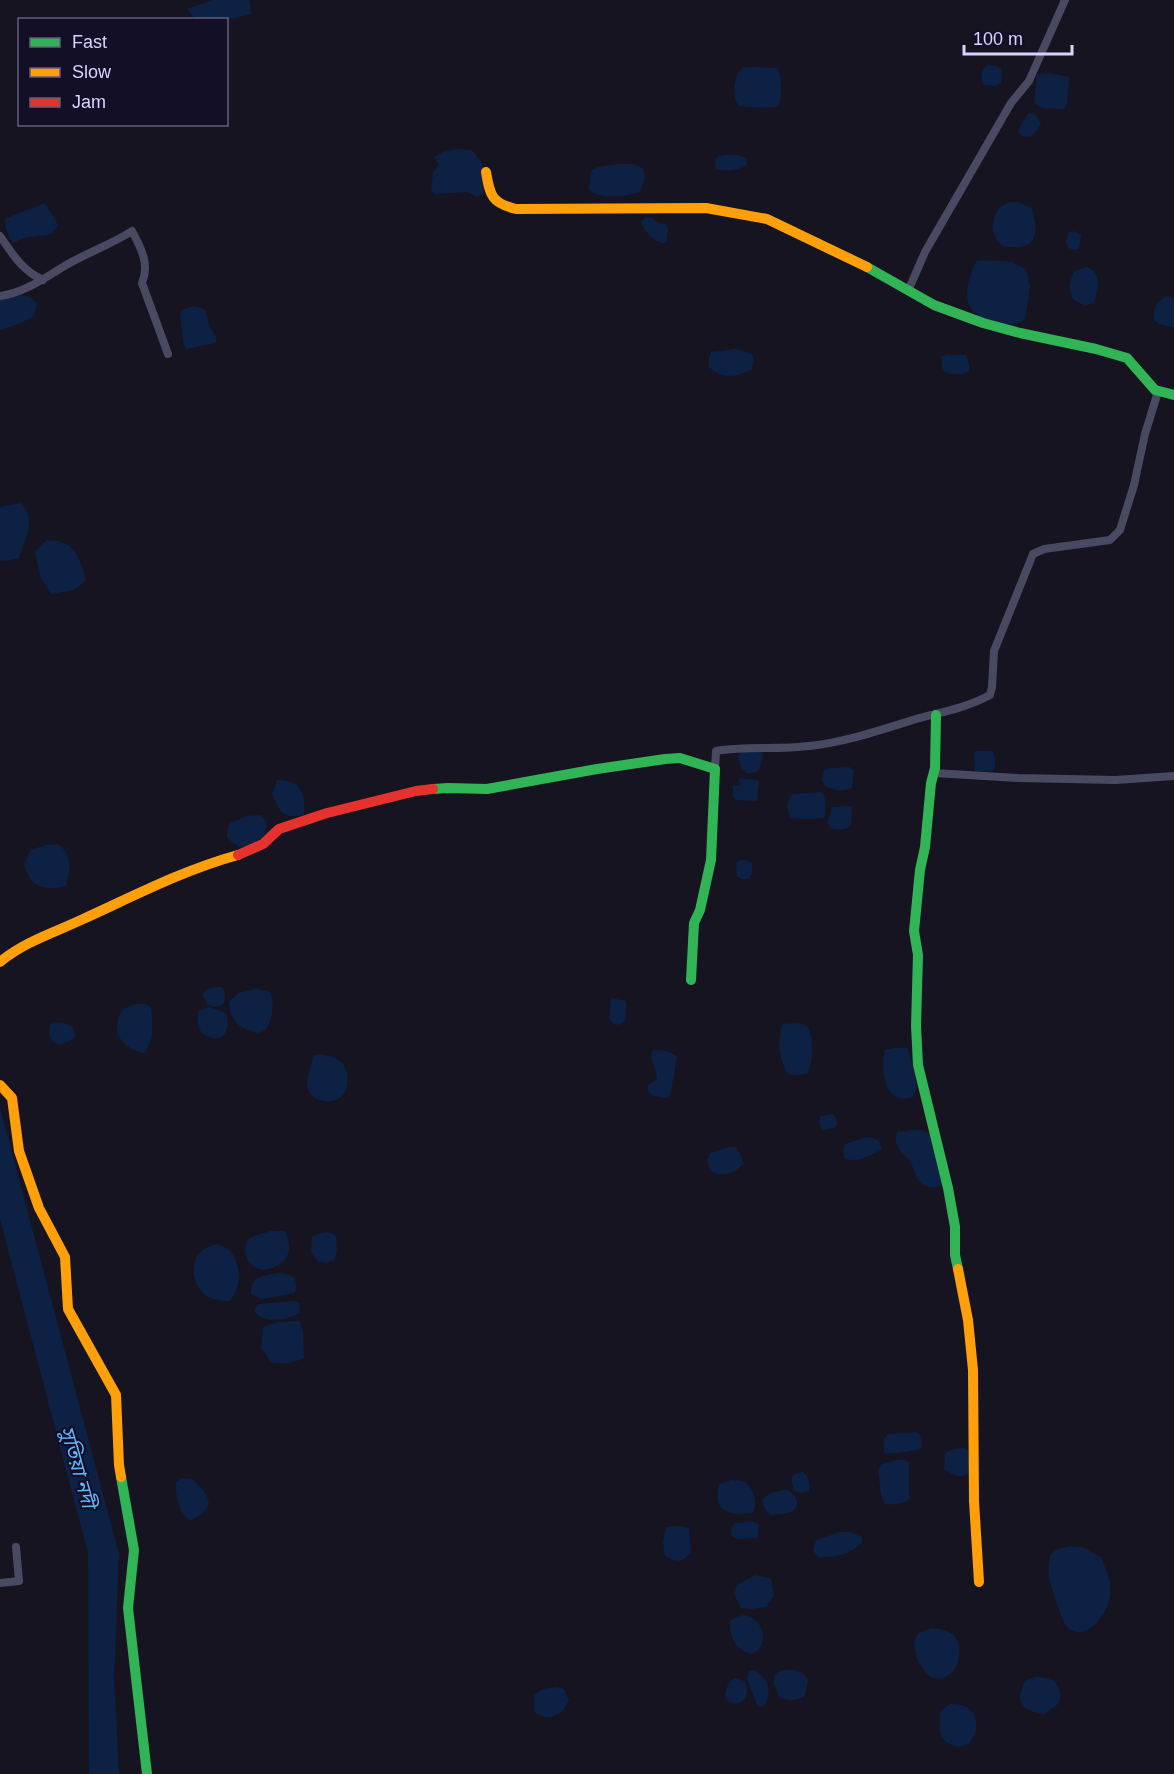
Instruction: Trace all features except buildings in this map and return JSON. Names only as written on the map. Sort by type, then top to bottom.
[{"type":"street","points":[[908,291],[925,252],[1011,103],[1029,81],[1065,0]]},
{"type":"street","points":[[486,172],[491,198],[502,207],[516,209],[706,208],[767,219],[859,263],[934,305],[983,323],[1126,358],[1157,395],[1120,530],[1110,540],[1044,549],[1033,554],[994,651],[990,695],[974,703],[891,728],[809,746],[716,751],[711,860],[700,910],[694,923],[691,980]]},
{"type":"street","points":[[0,296],[9,295],[43,280],[68,264],[116,242],[132,231],[141,247],[144,259],[145,276],[142,283],[168,354]]},
{"type":"street","points":[[0,236],[18,262],[33,276],[43,280]]},
{"type":"street","points":[[1155,390],[1174,395]]},
{"type":"street","points":[[936,715],[934,773],[914,932],[918,955],[916,1026],[918,1065],[948,1188],[955,1227],[956,1255],[969,1330],[973,1370],[974,1501],[979,1582]]},
{"type":"street","points":[[0,962],[31,941],[56,932],[173,878],[243,854],[263,843],[279,829],[327,813],[416,791],[448,788],[487,789],[665,759],[680,758],[715,769]]},
{"type":"street","points":[[934,773],[1116,780],[1174,776]]},
{"type":"street","points":[[0,1085],[12,1098],[19,1151],[39,1208],[65,1257],[68,1309],[116,1395],[119,1465],[134,1550],[128,1608],[147,1774]]},
{"type":"street","points":[[0,1583],[19,1581],[16,1547]]},
{"type":"water","points":[[213,0],[249,0],[251,14],[228,20],[194,18],[187,9]]},
{"type":"water","points":[[988,65],[998,66],[1002,70],[1001,83],[997,86],[983,85],[982,71]]},
{"type":"water","points":[[743,67],[778,68],[781,93],[777,107],[739,106],[735,97],[735,86],[737,75]]},
{"type":"water","points":[[1050,73],[1069,77],[1067,103],[1064,109],[1042,108],[1034,103],[1038,74]]},
{"type":"water","points":[[1028,113],[1036,116],[1041,124],[1030,137],[1022,136],[1018,131]]},
{"type":"water","points":[[457,149],[471,150],[483,165],[483,193],[478,197],[467,192],[434,194],[431,190],[433,172],[439,165],[434,157]]},
{"type":"water","points":[[733,154],[745,157],[746,166],[731,170],[716,169],[715,160],[719,156]]},
{"type":"water","points":[[619,164],[632,164],[643,168],[645,178],[640,192],[607,196],[589,190],[591,170]]},
{"type":"water","points":[[1010,202],[1018,202],[1032,208],[1035,234],[1028,244],[1022,247],[1002,246],[994,234],[995,215],[999,209]]},
{"type":"water","points":[[45,203],[58,225],[52,234],[24,238],[13,243],[6,228],[6,218]]},
{"type":"water","points":[[646,217],[666,224],[668,229],[666,243],[654,239],[647,233],[641,221]]},
{"type":"water","points":[[1074,231],[1081,235],[1079,249],[1074,250],[1068,248],[1066,243],[1068,233]]},
{"type":"water","points":[[977,261],[1012,262],[1026,269],[1030,287],[1025,319],[1020,323],[996,323],[980,316],[970,307],[967,290],[972,271]]},
{"type":"water","points":[[1087,267],[1095,274],[1098,288],[1094,303],[1085,306],[1074,300],[1070,293],[1070,286],[1074,271]]},
{"type":"water","points":[[23,295],[37,303],[34,316],[0,330],[0,300]]},
{"type":"water","points":[[1165,296],[1174,298],[1174,328],[1159,324],[1153,319],[1155,306]]},
{"type":"water","points":[[193,306],[205,310],[210,328],[216,336],[216,343],[186,349],[183,342],[180,313]]},
{"type":"water","points":[[736,349],[752,354],[754,360],[752,369],[730,376],[719,374],[709,367],[711,352]]},
{"type":"water","points":[[947,354],[966,355],[969,371],[964,374],[945,372],[942,368],[941,357]]},
{"type":"water","points":[[21,503],[26,509],[29,522],[19,558],[0,560],[0,507]]},
{"type":"water","points":[[47,540],[64,543],[79,558],[86,581],[74,590],[51,594],[40,577],[35,551]]},
{"type":"water","points":[[760,751],[763,760],[757,772],[747,774],[742,770],[738,757],[740,752]]},
{"type":"water","points":[[992,751],[995,761],[993,771],[975,772],[974,752]]},
{"type":"water","points":[[849,767],[854,770],[852,788],[838,790],[825,786],[822,780],[824,770]]},
{"type":"water","points":[[738,778],[758,780],[757,801],[736,800],[733,797],[733,786],[740,786]]},
{"type":"water","points":[[277,780],[297,785],[303,794],[304,815],[291,816],[280,810],[272,794]]},
{"type":"water","points":[[822,792],[826,805],[824,818],[791,818],[787,806],[792,794]]},
{"type":"water","points":[[832,807],[852,807],[851,826],[841,830],[830,828],[828,822]]},
{"type":"water","points":[[261,815],[267,822],[264,835],[255,843],[239,847],[227,838],[230,823],[247,816]]},
{"type":"water","points":[[58,844],[67,854],[70,863],[66,886],[50,888],[38,885],[29,877],[24,863],[31,850],[45,845]]},
{"type":"water","points":[[739,860],[752,863],[752,873],[749,879],[737,877],[736,863]]},
{"type":"water","points":[[223,987],[224,1003],[218,1007],[207,1005],[202,994],[207,989]]},
{"type":"water","points":[[255,989],[269,992],[273,1005],[268,1026],[258,1033],[237,1023],[231,1015],[229,1002],[238,993]]},
{"type":"water","points":[[611,998],[626,1001],[625,1021],[619,1025],[612,1023],[609,1018]]},
{"type":"water","points":[[146,1004],[151,1008],[152,1031],[145,1053],[128,1047],[117,1033],[119,1016],[125,1009],[129,1006]]},
{"type":"water","points":[[208,1007],[226,1014],[228,1024],[226,1031],[217,1038],[206,1036],[198,1026],[198,1011]]},
{"type":"water","points":[[62,1022],[74,1028],[75,1037],[59,1044],[52,1041],[49,1031],[50,1024]]},
{"type":"water","points":[[782,1024],[804,1024],[809,1030],[812,1057],[807,1074],[789,1075],[781,1057],[781,1031]]},
{"type":"water","points":[[908,1048],[917,1087],[913,1097],[895,1096],[886,1084],[883,1067],[885,1050]]},
{"type":"water","points":[[661,1050],[677,1057],[670,1096],[666,1098],[653,1096],[648,1091],[648,1085],[657,1079],[652,1051]]},
{"type":"water","points":[[322,1054],[340,1061],[347,1073],[345,1092],[332,1101],[315,1098],[308,1089],[307,1080],[314,1055]]},
{"type":"water","name":"সুতিয়া নদী","points":[[0,1108],[119,1554],[114,1679],[119,1774],[89,1774],[88,1553],[0,1219]]},
{"type":"water","points":[[831,1114],[838,1123],[835,1128],[822,1130],[819,1123],[820,1116]]},
{"type":"water","points":[[921,1130],[933,1136],[944,1184],[930,1187],[921,1184],[910,1162],[896,1142],[897,1132]]},
{"type":"water","points":[[866,1137],[877,1140],[882,1150],[859,1159],[845,1159],[843,1152],[845,1144]]},
{"type":"water","points":[[729,1147],[737,1148],[744,1163],[728,1174],[710,1171],[707,1160],[710,1153]]},
{"type":"water","points":[[271,1231],[285,1231],[289,1243],[287,1257],[274,1267],[259,1269],[249,1262],[245,1253],[246,1244],[252,1237]]},
{"type":"water","points":[[326,1232],[336,1236],[337,1251],[334,1260],[326,1263],[318,1261],[311,1253],[312,1237]]},
{"type":"water","points":[[216,1244],[225,1247],[231,1253],[238,1266],[237,1289],[229,1301],[207,1296],[194,1277],[194,1265],[199,1254]]},
{"type":"water","points":[[279,1273],[288,1274],[294,1278],[295,1293],[262,1299],[251,1294],[251,1288],[256,1280]]},
{"type":"water","points":[[295,1301],[299,1303],[300,1313],[289,1318],[275,1320],[262,1318],[254,1310],[259,1304]]},
{"type":"water","points":[[300,1321],[303,1332],[304,1358],[288,1363],[271,1362],[261,1348],[263,1327],[277,1322]]},
{"type":"water","points":[[916,1432],[920,1435],[921,1449],[884,1453],[884,1439],[888,1434]]},
{"type":"water","points":[[964,1448],[968,1450],[970,1473],[957,1476],[944,1469],[945,1454],[950,1450]]},
{"type":"water","points":[[898,1460],[909,1462],[909,1499],[901,1503],[887,1504],[884,1503],[881,1494],[878,1469],[882,1464]]},
{"type":"water","points":[[803,1472],[809,1480],[810,1488],[809,1491],[799,1493],[795,1491],[792,1477],[796,1473]]},
{"type":"water","points":[[182,1478],[192,1479],[204,1491],[209,1502],[205,1511],[190,1521],[180,1509],[177,1499],[176,1482]]},
{"type":"water","points":[[731,1480],[746,1483],[752,1491],[755,1500],[753,1513],[730,1513],[721,1506],[718,1501],[719,1484]]},
{"type":"water","points":[[786,1489],[797,1500],[797,1507],[788,1513],[770,1515],[763,1506],[762,1500],[770,1493]]},
{"type":"water","points":[[753,1521],[758,1524],[757,1538],[737,1539],[731,1535],[735,1523]]},
{"type":"water","points":[[666,1527],[689,1528],[691,1552],[679,1561],[665,1556],[663,1542]]},
{"type":"water","points":[[840,1532],[850,1532],[862,1537],[862,1543],[847,1553],[818,1558],[813,1550],[816,1540]]},
{"type":"water","points":[[1069,1546],[1082,1547],[1101,1557],[1111,1587],[1108,1604],[1100,1619],[1087,1630],[1080,1632],[1073,1631],[1064,1623],[1049,1578],[1050,1555],[1055,1550]]},
{"type":"water","points":[[755,1575],[771,1579],[774,1595],[766,1607],[741,1608],[734,1594],[737,1585]]},
{"type":"water","points":[[743,1615],[756,1621],[762,1632],[762,1644],[752,1654],[738,1646],[731,1632],[730,1621]]},
{"type":"water","points":[[931,1628],[951,1633],[955,1636],[959,1646],[956,1666],[943,1678],[935,1678],[927,1674],[917,1658],[915,1640],[918,1634]]},
{"type":"water","points":[[755,1670],[764,1678],[769,1691],[763,1707],[758,1707],[747,1679],[749,1671]]},
{"type":"water","points":[[784,1670],[798,1671],[806,1677],[808,1680],[805,1696],[793,1700],[780,1698],[774,1684],[774,1676]]},
{"type":"water","points":[[1036,1677],[1054,1681],[1060,1692],[1061,1697],[1058,1704],[1045,1714],[1031,1711],[1022,1705],[1020,1700],[1025,1681]]},
{"type":"water","points":[[735,1678],[744,1681],[747,1694],[742,1702],[734,1704],[725,1698],[727,1686]]},
{"type":"water","points":[[556,1687],[564,1689],[569,1700],[565,1708],[552,1716],[545,1717],[537,1714],[534,1711],[534,1695],[543,1689]]},
{"type":"water","points":[[950,1704],[964,1706],[971,1710],[975,1717],[975,1733],[966,1745],[959,1747],[950,1744],[942,1736],[940,1711]]},
{"type":"traffic: fast","points":[[867,267],[934,305],[983,323],[1127,358],[1155,390],[1174,395]]},
{"type":"traffic: fast","points":[[936,715],[935,768],[931,783],[914,931],[918,955],[916,1026],[918,1065],[948,1188],[955,1227],[955,1255],[958,1269]]},
{"type":"traffic: fast","points":[[433,789],[487,789],[665,759],[680,758],[715,769],[711,860],[700,910],[694,923],[691,980]]},
{"type":"traffic: fast","points":[[121,1477],[134,1550],[128,1608],[147,1774]]},
{"type":"traffic: slow","points":[[486,172],[493,197],[501,204],[516,209],[706,208],[767,219],[867,267]]},
{"type":"traffic: slow","points":[[0,962],[29,943],[158,885],[197,868],[238,855]]},
{"type":"traffic: slow","points":[[0,1085],[12,1098],[19,1151],[39,1208],[65,1257],[68,1309],[116,1395],[121,1477]]},
{"type":"traffic: slow","points":[[958,1269],[968,1320],[973,1370],[974,1501],[979,1582]]},
{"type":"traffic: jam","points":[[238,855],[263,844],[279,829],[327,813],[416,791],[433,789]]}]
